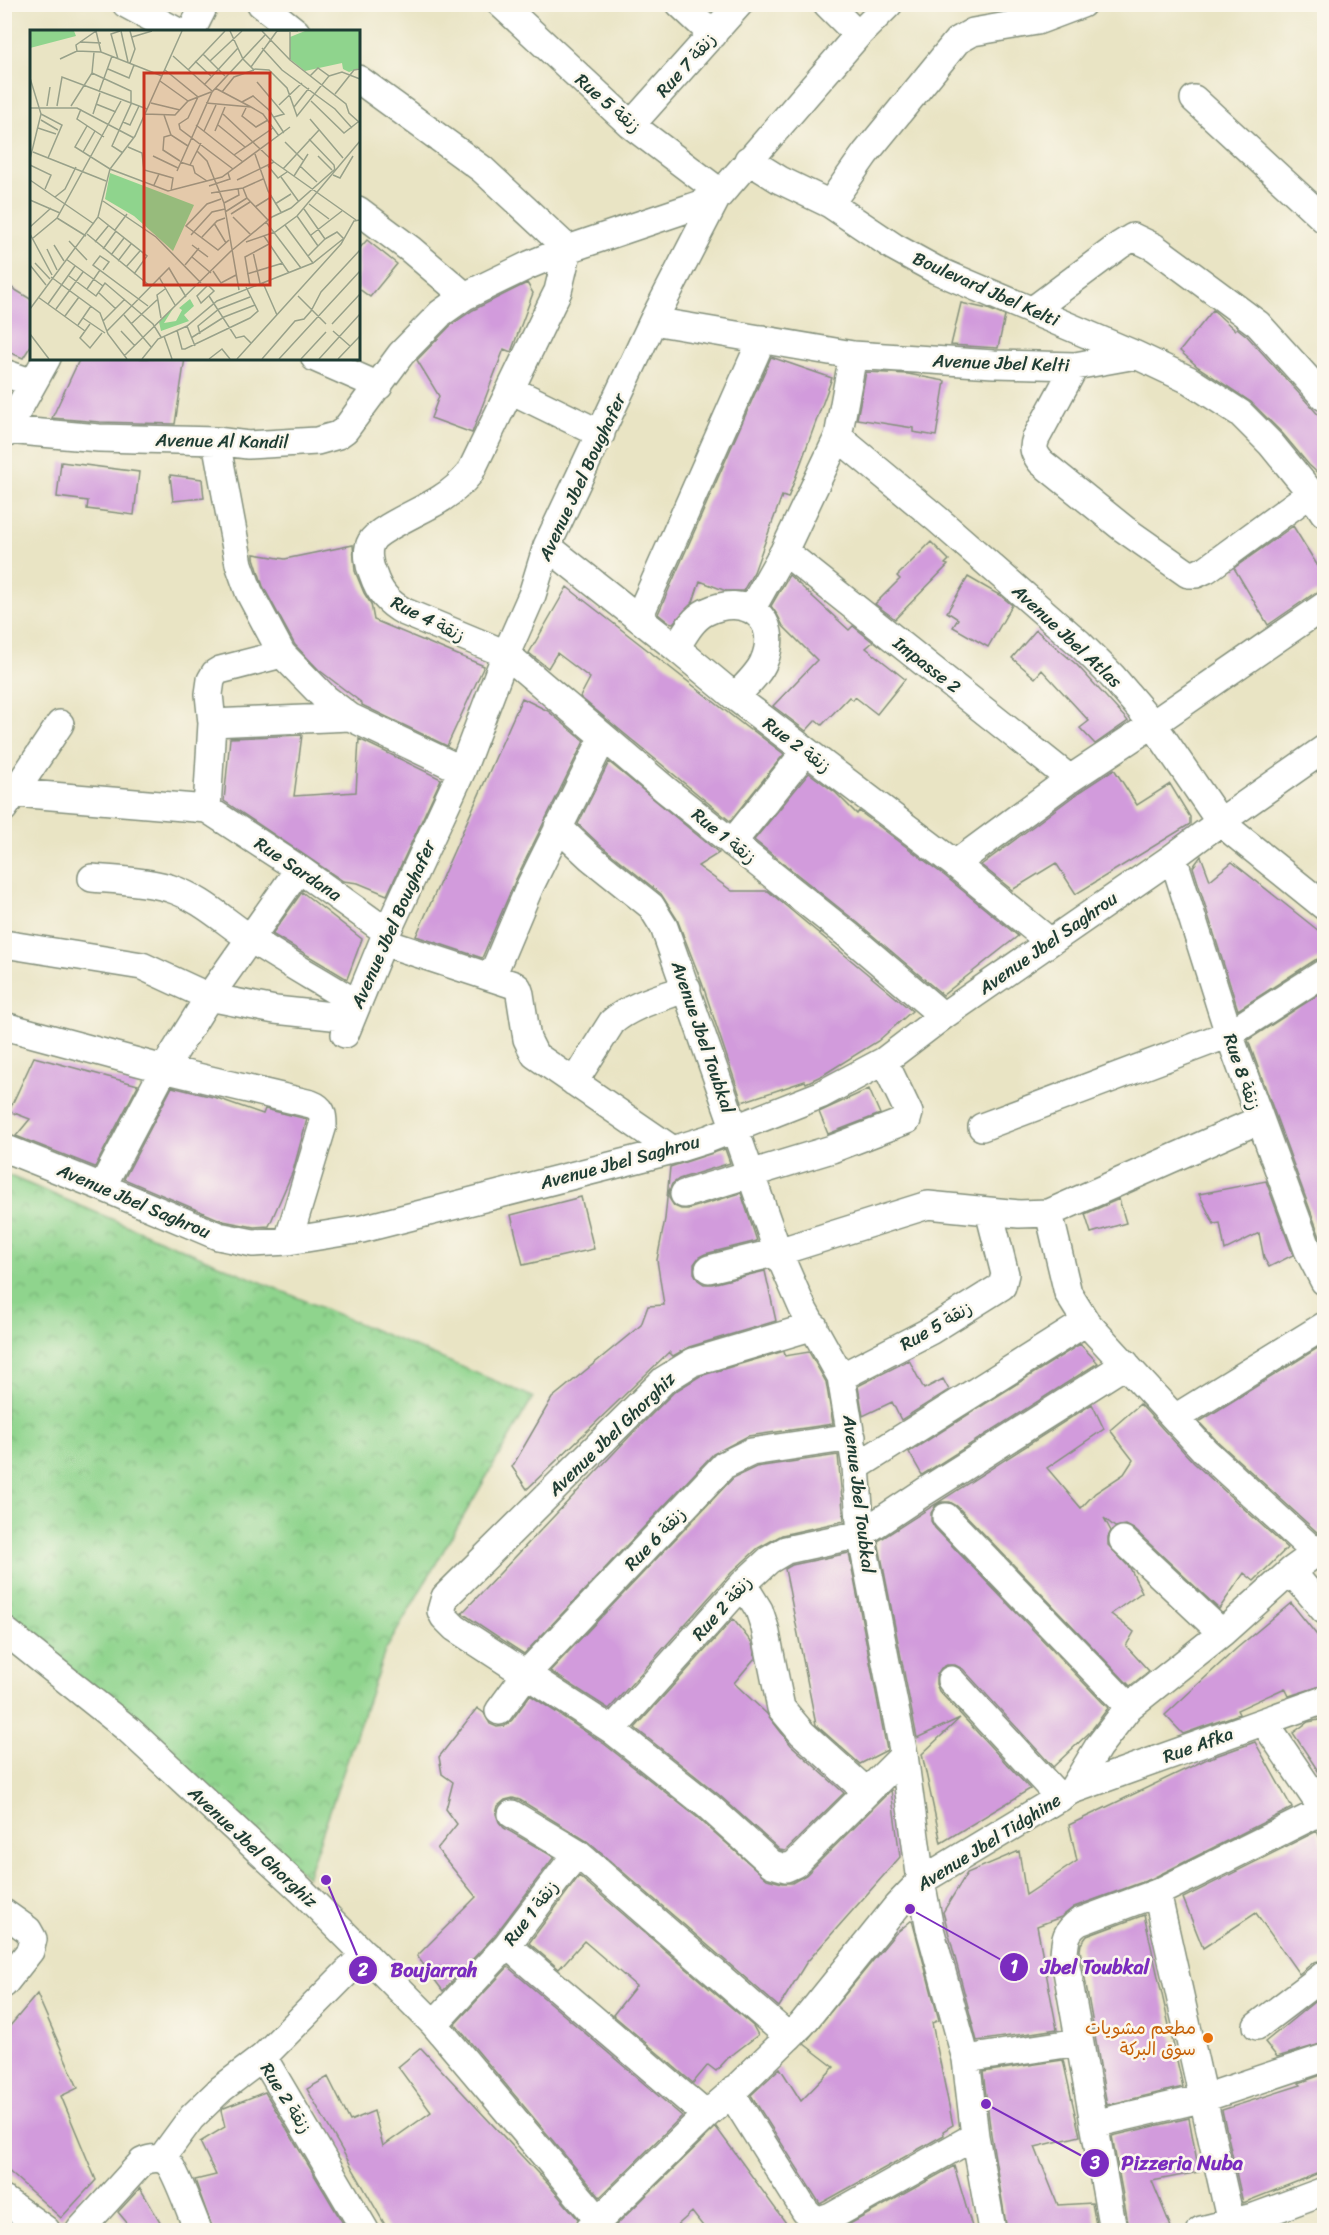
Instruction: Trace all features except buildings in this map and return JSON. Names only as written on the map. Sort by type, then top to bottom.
[{"type":"street","points":[[126,4],[174,30]]},
{"type":"street","points":[[192,30],[205,4]]},
{"type":"street","points":[[261,4],[294,30]]},
{"type":"street","name":"Rue 5 زنقة","points":[[501,4],[631,125],[719,196]]},
{"type":"street","points":[[680,4],[713,35]]},
{"type":"street","name":"Rue 7 زنقة","points":[[631,125],[740,4]]},
{"type":"street","points":[[827,4],[858,35]]},
{"type":"street","name":"Avenue Jbel Boughafer","points":[[351,1019],[385,937],[462,771],[506,654],[532,595],[547,546],[653,321],[719,196],[858,35],[889,4]]},
{"type":"street","points":[[830,204],[865,154],[957,41],[973,32],[1036,21],[1082,4]]},
{"type":"street","points":[[360,80],[482,169],[568,249],[558,291],[511,390],[601,434]]},
{"type":"street","points":[[1194,99],[1324,217]]},
{"type":"street","name":"Boulevard Jbel Kelti","points":[[748,160],[780,180],[830,204],[894,247],[936,270],[1136,355]]},
{"type":"street","name":"Avenue Al Kandil","points":[[6,433],[216,441],[248,445],[328,439],[345,430],[401,354],[426,328],[465,296],[568,249],[719,196]]},
{"type":"street","points":[[360,212],[410,249],[465,296]]},
{"type":"street","points":[[1033,310],[1134,237],[1154,247],[1258,324],[1324,397]]},
{"type":"street","name":"Avenue Jbel Kelti","points":[[653,321],[853,355],[994,364],[1075,366],[1136,355]]},
{"type":"street","points":[[639,617],[762,339]]},
{"type":"street","points":[[752,608],[784,551],[838,437],[853,355]]},
{"type":"street","points":[[1075,366],[1036,438],[1033,445],[1034,453],[1041,462],[1124,529],[1188,574],[1196,574],[1207,569],[1318,503],[1258,429],[1240,413],[1189,380],[1136,355]]},
{"type":"street","points":[[6,433],[46,360]]},
{"type":"street","points":[[320,360],[379,386]]},
{"type":"street","points":[[4,373],[33,383]]},
{"type":"street","name":"Rue 4 زنقة","points":[[506,654],[429,624],[395,607],[386,599],[370,567],[370,543],[380,532],[443,498],[459,486],[470,473],[511,390]]},
{"type":"street","name":"Avenue Jbel Atlas","points":[[838,437],[937,519],[1079,643],[1112,676],[1153,724],[1220,822],[1324,906]]},
{"type":"street","points":[[216,441],[239,564],[249,592],[282,654],[325,698],[350,717],[462,771]]},
{"type":"street","name":"Rue 2 زنقة","points":[[547,546],[639,617],[735,697],[955,864],[1049,941]]},
{"type":"street","name":"Impasse 2","points":[[784,551],[1070,779]]},
{"type":"street","points":[[955,864],[1070,779],[1324,606]]},
{"type":"street","points":[[676,648],[687,630],[704,613],[721,607],[752,608],[763,621],[769,640],[762,665],[735,697]]},
{"type":"street","points":[[10,800],[207,809],[212,723],[209,694],[215,674],[220,670],[282,654]]},
{"type":"street","name":"Rue 1 زنقة","points":[[506,654],[603,738],[848,935],[943,1016]]},
{"type":"street","points":[[212,723],[350,717]]},
{"type":"street","points":[[10,800],[60,724]]},
{"type":"street","points":[[492,976],[530,886],[603,738]]},
{"type":"street","name":"Avenue Jbel Saghrou","points":[[4,1148],[102,1186],[218,1236],[253,1243],[288,1241],[362,1229],[673,1150],[820,1095],[884,1061],[943,1016],[1324,749]]},
{"type":"street","points":[[732,843],[806,751]]},
{"type":"street","name":"Rue Sardana","points":[[207,809],[299,869],[385,937],[492,976],[518,988],[527,1039],[535,1055],[574,1082]]},
{"type":"street","name":"Avenue Jbel Toubkal","points":[[558,827],[590,857],[651,906],[664,927],[778,1252],[794,1291],[841,1377],[856,1467],[861,1534],[904,1755],[921,1881],[930,1929],[966,2059],[975,2136],[992,2230]]},
{"type":"street","name":"Rue 8 زنقة","points":[[1173,857],[1228,1034],[1259,1120],[1316,1248],[1324,1281]]},
{"type":"street","points":[[102,1186],[164,1069],[209,998],[299,869]]},
{"type":"street","points":[[92,878],[170,888],[204,905],[250,938],[351,1019]]},
{"type":"street","points":[[4,944],[142,966],[209,998],[275,1010],[351,1019]]},
{"type":"street","points":[[982,1127],[1228,1034],[1322,980]]},
{"type":"street","points":[[673,1150],[574,1082],[612,1022],[628,1010],[687,988]]},
{"type":"street","points":[[4,1026],[319,1107],[323,1115],[323,1125],[288,1241]]},
{"type":"street","points":[[684,1194],[832,1149],[907,1120],[909,1113],[884,1061]]},
{"type":"street","points":[[709,1269],[778,1252],[928,1205],[989,1211],[1049,1213],[1259,1120]]},
{"type":"street","name":"Rue 5 زنقة","points":[[841,1377],[930,1331],[1002,1286],[1005,1278],[989,1211]]},
{"type":"street","points":[[1049,1213],[1068,1293],[1086,1322],[1205,1451],[1320,1550]]},
{"type":"street","points":[[856,1467],[1086,1322]]},
{"type":"street","name":"Avenue Jbel Ghorghiz","points":[[527,1673],[455,1628],[442,1614],[441,1607],[445,1597],[664,1380],[693,1362],[813,1326]]},
{"type":"street","points":[[1176,1418],[1324,1326]]},
{"type":"street","points":[[861,1534],[1126,1364]]},
{"type":"street","name":"Rue 6 زنقة","points":[[499,1711],[527,1673],[724,1465],[751,1452],[852,1437]]},
{"type":"street","points":[[946,1517],[1129,1707]]},
{"type":"street","name":"Rue 2 زنقة","points":[[612,1730],[743,1584],[769,1560],[786,1550],[861,1534]]},
{"type":"street","points":[[1123,1540],[1222,1633]]},
{"type":"street","name":"Avenue Jbel Tidghine","points":[[594,2225],[802,2025],[897,1906],[921,1881],[1066,1794],[1129,1707],[1222,1633],[1291,1571],[1320,1550]]},
{"type":"street","points":[[1291,1571],[1324,1610]]},
{"type":"street","points":[[743,1584],[756,1603],[765,1628],[781,1708],[801,1733],[867,1792]]},
{"type":"street","name":"Avenue Jbel Ghorghiz","points":[[4,1630],[129,1730],[301,1890],[365,1954],[434,2024],[594,2225]]},
{"type":"street","points":[[527,1673],[612,1730],[708,1806],[766,1859],[780,1868],[795,1864],[904,1755]]},
{"type":"street","points":[[951,1680],[1066,1794]]},
{"type":"street","name":"Rue Afka","points":[[1066,1794],[1324,1700]]},
{"type":"street","points":[[1113,2230],[1064,1954],[1065,1939],[1072,1927],[1079,1922],[1158,1893],[1324,1811],[1264,1722]]},
{"type":"street","points":[[512,1814],[577,1853],[789,2037]]},
{"type":"street","name":"Rue 1 زنقة","points":[[434,2024],[507,1945],[577,1853]]},
{"type":"street","points":[[1158,1893],[1231,2223]]},
{"type":"street","points":[[4,1913],[28,1930],[32,1937],[30,1951],[4,1984]]},
{"type":"street","points":[[507,1945],[706,2115]]},
{"type":"street","points":[[263,2057],[365,1954]]},
{"type":"street","points":[[1257,2026],[1324,1975]]},
{"type":"street","points":[[966,2059],[1079,2042]]},
{"type":"street","name":"Rue 2 زنقة","points":[[161,2159],[191,2118],[221,2089],[263,2057],[365,2230]]},
{"type":"street","points":[[1094,2124],[1204,2098],[1324,2058]]},
{"type":"street","points":[[731,2093],[805,2211],[816,2222],[831,2217],[975,2136]]},
{"type":"street","points":[[81,2230],[142,2162],[152,2158],[161,2159],[171,2167],[198,2230]]},
{"type":"street","points":[[1201,2230],[1231,2223],[1261,2223],[1324,2191]]},
{"type":"street","points":[[4,2200],[45,2230]]},
{"type":"green space","points":[[5,1174],[533,1397],[385,1651],[307,1877],[5,1612]]},
{"type":"place","name":"Boujarrah","points":[[326,1880]]},
{"type":"place","name":"Jbel Toubkal","points":[[910,1909]]},
{"type":"place","name":"مطعم مشويات سوق البركة","points":[[1208,2038]]},
{"type":"place","name":"Pizzeria Nuba","points":[[986,2104]]}]
